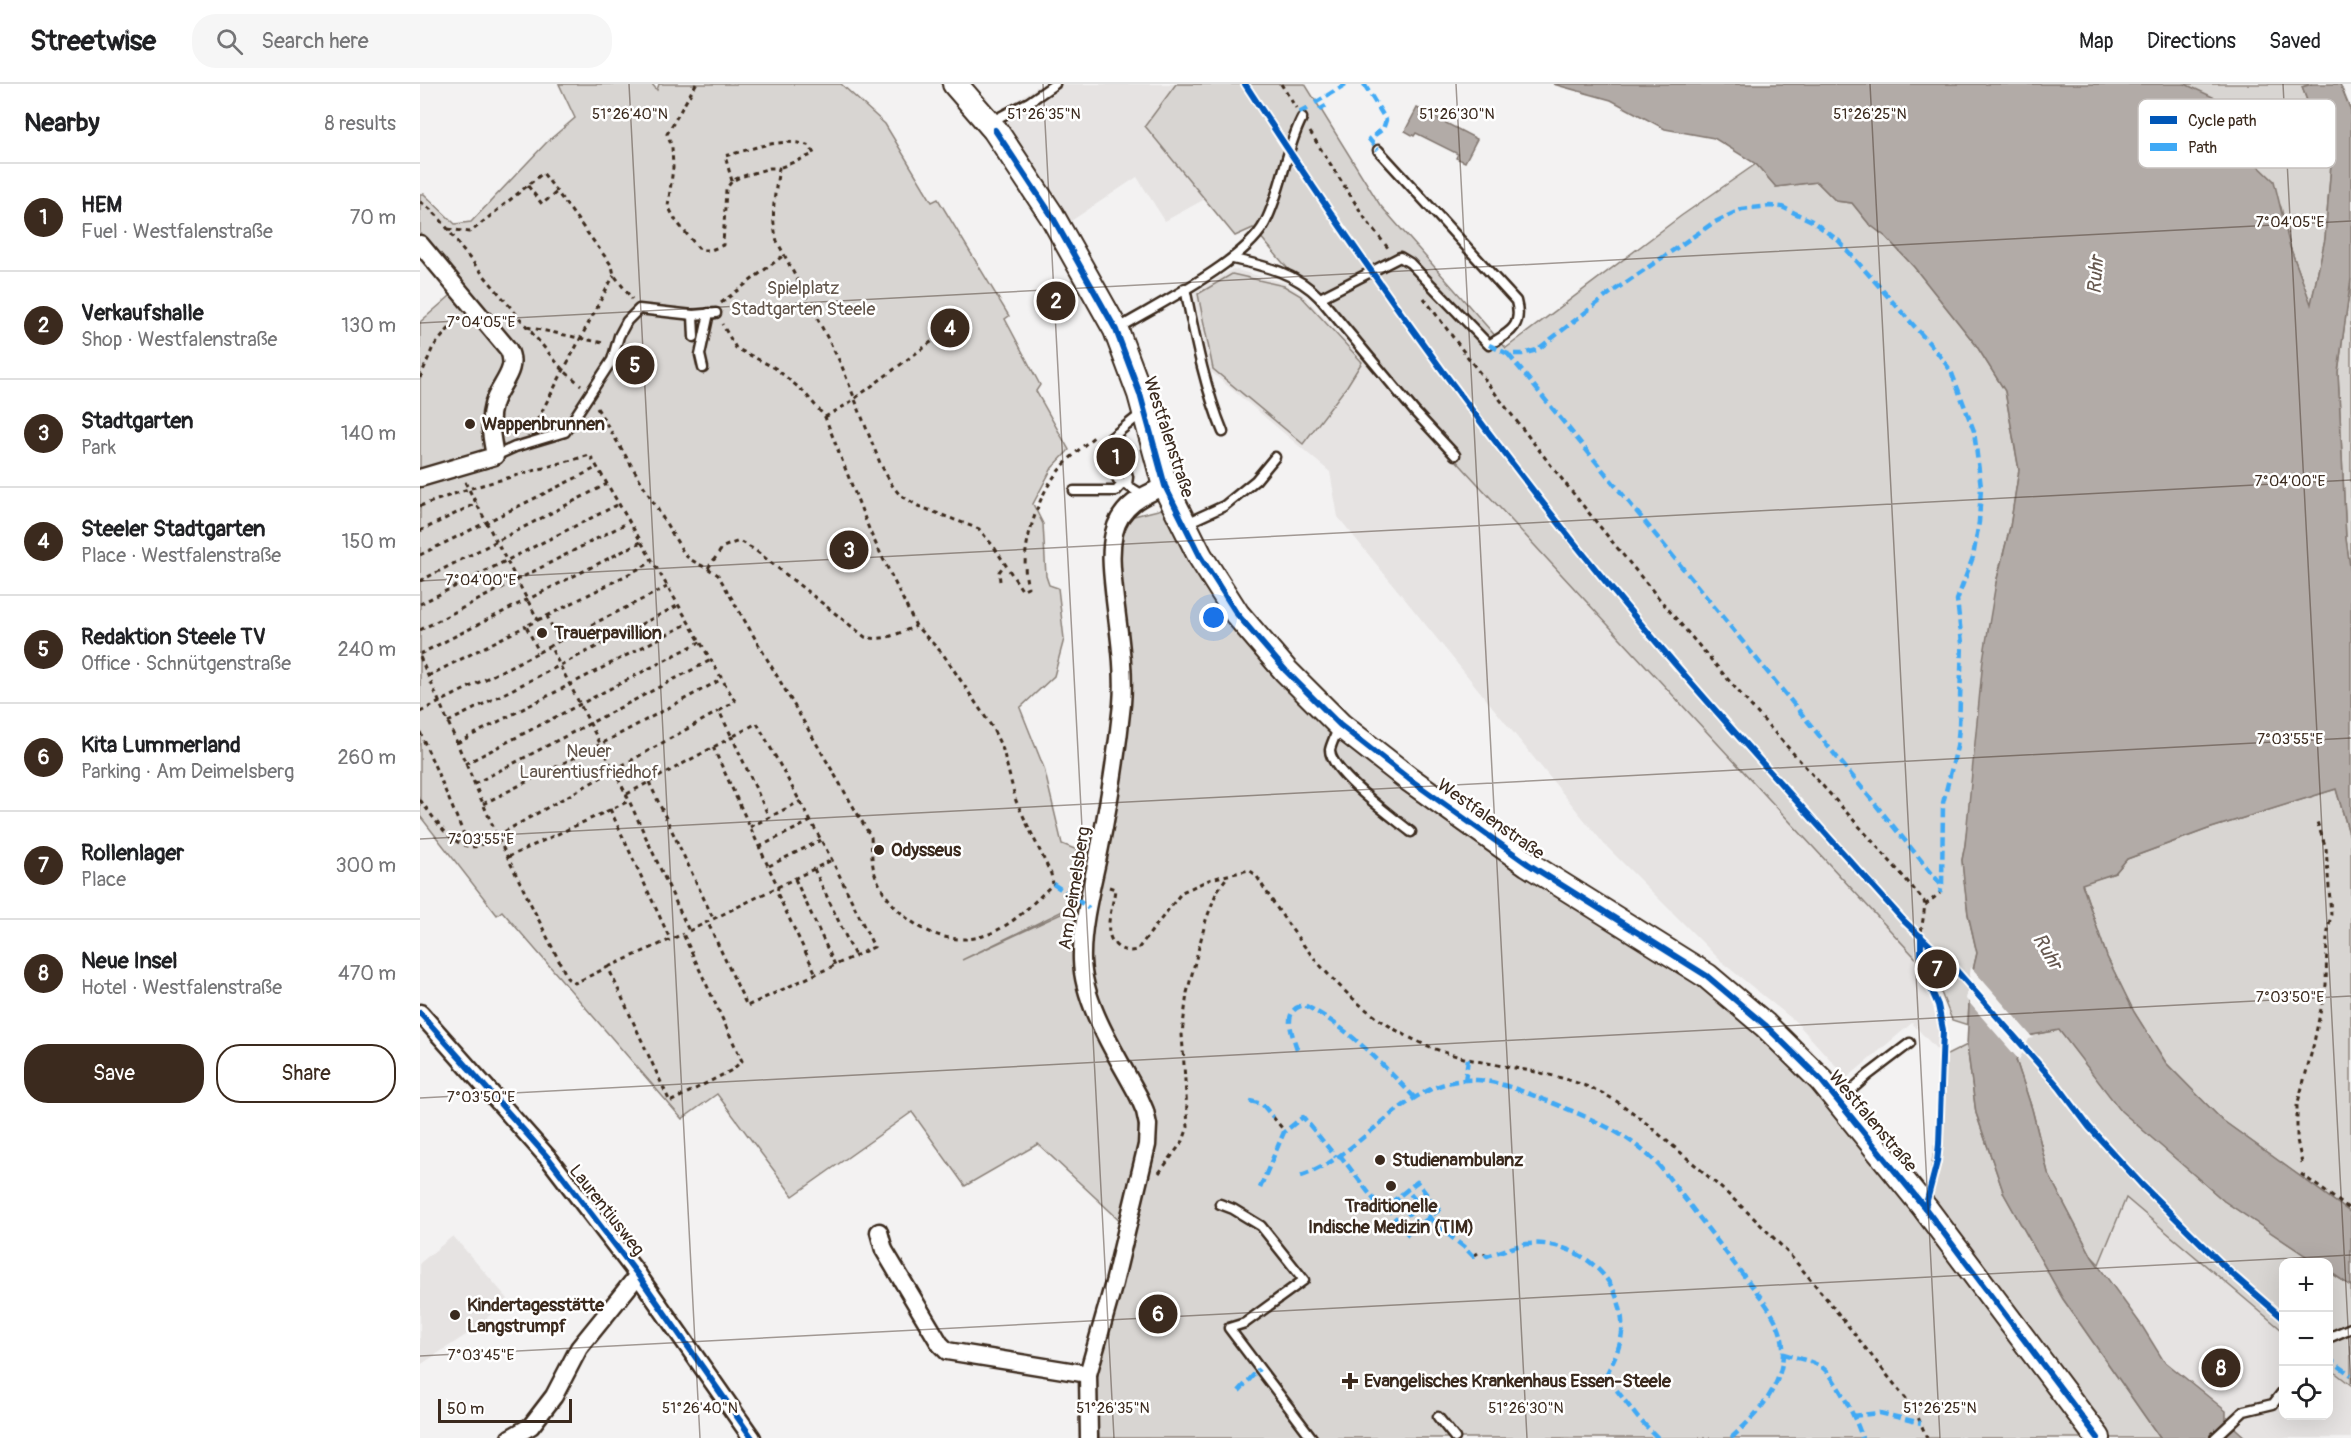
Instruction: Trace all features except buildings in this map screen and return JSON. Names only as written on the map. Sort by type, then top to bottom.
[{"type":"main road","points":[[955,84],[994,126]]},
{"type":"main road","points":[[976,84],[994,126]]},
{"type":"main road","name":"Westfalenstraße","points":[[994,126],[1052,216],[1116,330],[1144,411],[1154,490],[1184,524],[1200,556],[1237,614],[1286,671],[1340,725],[1409,779],[1490,838],[1707,976],[1765,1025],[1821,1080],[1925,1208],[2098,1438]]},
{"type":"street","points":[[420,244],[512,356],[510,373],[493,403],[490,417],[495,456],[420,478]]},
{"type":"street","name":"Am Deimelsberg","points":[[1089,1438],[1088,1374],[1114,1283],[1147,1145],[1148,1125],[1145,1111],[1094,1009],[1084,978],[1083,943],[1114,774],[1122,701],[1121,652],[1111,555],[1114,530],[1126,507],[1154,490]]},
{"type":"street","name":"Laurentiusweg","points":[[420,1013],[550,1160],[638,1275],[747,1436]]},
{"type":"street","points":[[879,1232],[884,1250],[940,1344],[947,1351],[1088,1374]]},
{"type":"street","points":[[510,1438],[531,1426],[554,1396],[579,1348],[638,1275]]},
{"type":"lane","points":[[994,126],[1055,84]]},
{"type":"lane","points":[[1116,330],[1233,259],[1257,235],[1266,222],[1302,118]]},
{"type":"lane","points":[[1320,298],[1400,257],[1410,263],[1489,345],[1516,325],[1520,315],[1516,301],[1378,150]]},
{"type":"lane","points":[[1233,259],[1289,274],[1308,286],[1415,412],[1455,455]]},
{"type":"lane","points":[[1185,288],[1206,385],[1223,432]]},
{"type":"lane","points":[[495,456],[564,432],[612,360],[627,321],[639,309],[693,315],[712,313],[700,355],[703,368]]},
{"type":"lane","points":[[693,315],[694,337]]},
{"type":"lane","points":[[1144,411],[1106,442],[1118,480],[1125,484],[1154,490]]},
{"type":"lane","points":[[1184,524],[1224,506],[1256,480],[1275,457]]},
{"type":"lane","points":[[1074,491],[1116,491],[1125,484]]},
{"type":"lane","points":[[1340,725],[1330,751],[1336,767],[1371,800],[1411,832]]},
{"type":"lane","points":[[1839,1102],[1868,1075],[1910,1043]]},
{"type":"lane","points":[[1220,1204],[1262,1226],[1304,1280],[1245,1323],[1229,1328],[1312,1438]]},
{"type":"lane","points":[[2333,1336],[2351,1328]]},
{"type":"lane","points":[[2215,1438],[2244,1411],[2273,1404],[2279,1395]]},
{"type":"lane","points":[[1438,1417],[1455,1438]]},
{"type":"path","points":[[696,84],[667,134],[672,147],[673,168],[668,206],[676,221],[700,250],[711,250],[723,244],[723,200],[726,189],[732,181],[770,168],[779,168],[814,154],[810,146],[799,142],[782,142],[725,156],[732,181]]},
{"type":"path","points":[[1281,84],[1366,220],[1395,258]]},
{"type":"path","points":[[779,168],[773,192],[772,216],[777,241],[828,336],[880,463],[899,494],[918,506],[979,530],[1005,563],[1022,590],[1028,587],[1025,552],[1036,509],[1045,490],[1074,453]]},
{"type":"path","points":[[448,229],[469,232],[473,230],[543,173],[612,266],[614,275],[639,309]]},
{"type":"path","points":[[528,186],[542,204],[557,192]]},
{"type":"path","points":[[420,202],[426,205],[448,229],[563,370],[578,380],[685,555],[694,563],[718,575],[872,837],[874,872],[887,896],[901,912],[928,932],[964,940],[981,937],[1019,916],[1053,884],[1051,874],[1016,801],[1003,750],[992,727],[943,654],[916,626],[871,534],[825,417],[804,392],[775,368],[736,348],[712,313],[719,304],[784,255]]},
{"type":"path","points":[[525,444],[614,275]]},
{"type":"path","points":[[1423,297],[1501,401],[1624,555],[1718,668],[1920,896],[1925,905]]},
{"type":"path","points":[[420,378],[433,347],[448,327],[472,306]]},
{"type":"path","points":[[527,327],[580,340],[616,345]]},
{"type":"path","points":[[825,417],[855,398],[950,328]]},
{"type":"path","points":[[420,506],[468,489],[590,455],[735,701],[479,846],[466,846],[455,841],[420,800]]},
{"type":"path","points":[[420,555],[598,467]]},
{"type":"path","points":[[420,581],[607,484]]},
{"type":"path","points":[[468,489],[538,620]]},
{"type":"path","points":[[420,531],[477,503]]},
{"type":"path","points":[[420,604],[619,504]]},
{"type":"path","points":[[420,630],[629,522]]},
{"type":"path","points":[[708,568],[723,547],[739,541],[755,550],[864,637],[874,640],[884,638],[916,626]]},
{"type":"path","points":[[641,542],[420,655],[497,836],[571,982],[575,983],[683,934],[832,860]]},
{"type":"path","points":[[428,676],[653,561]]},
{"type":"path","points":[[1000,581],[999,572],[1005,563]]},
{"type":"path","points":[[420,712],[668,586]]},
{"type":"path","points":[[448,722],[679,605]]},
{"type":"path","points":[[547,616],[559,641]]},
{"type":"path","points":[[457,743],[689,623]]},
{"type":"path","points":[[526,626],[539,652]]},
{"type":"path","points":[[465,764],[700,642]]},
{"type":"path","points":[[550,646],[626,794],[689,931]]},
{"type":"path","points":[[474,784],[711,660]]},
{"type":"path","points":[[483,804],[722,679]]},
{"type":"path","points":[[719,711],[769,817]]},
{"type":"path","points":[[626,794],[757,723],[832,860],[874,947],[747,1006],[708,922]]},
{"type":"path","points":[[420,732],[463,832],[466,846]]},
{"type":"path","points":[[713,747],[778,887],[777,893],[816,974]]},
{"type":"path","points":[[650,782],[713,918]]},
{"type":"path","points":[[508,857],[629,801]]},
{"type":"path","points":[[750,827],[801,801]]},
{"type":"path","points":[[610,809],[670,939]]},
{"type":"path","points":[[2302,1163],[2297,1140],[2297,1106],[2311,1058],[2326,985],[2327,936],[2331,914],[2326,848],[2316,819]]},
{"type":"path","points":[[759,847],[811,821]]},
{"type":"path","points":[[768,866],[821,840]]},
{"type":"path","points":[[814,869],[855,956]]},
{"type":"path","points":[[1093,883],[1115,889],[1108,933],[1117,948],[1128,953],[1137,950],[1182,892],[1211,879],[1227,877],[1244,870],[1256,875],[1289,927],[1321,966],[1377,1019],[1420,1044],[1443,1053],[1556,1076],[1590,1086],[1620,1103],[1732,1196],[1788,1254],[1914,1408],[1927,1438]]},
{"type":"path","points":[[1139,1179],[1151,1179],[1159,1173],[1183,1142],[1188,1127],[1182,1034],[1187,993],[1216,891],[1227,877]]},
{"type":"path","points":[[795,879],[835,965]]},
{"type":"path","points":[[1921,936],[1921,920],[1925,905],[1940,893]]},
{"type":"path","points":[[1912,928],[1921,936]]},
{"type":"path","points":[[608,967],[670,1102],[732,1070],[742,1061],[683,934]]},
{"type":"path","points":[[1273,1117],[1282,1128]]},
{"type":"path","points":[[2301,1174],[2351,1210]]},
{"type":"shaded area","points":[[1041,84],[1176,84],[1145,126],[1205,199],[1165,221],[1137,177],[1065,225],[994,116]]},
{"type":"shaded area","points":[[1233,269],[1285,283],[1302,294],[1852,886],[1936,980],[1940,1053],[1912,1023],[1847,1078],[1796,1022],[1724,964],[1604,844],[1338,517],[1330,472],[1210,371],[1194,293]]},
{"type":"shaded area","points":[[2126,1197],[2279,1328],[2279,1420],[2333,1420],[2333,1371],[2351,1385],[2351,1438],[2246,1438],[2226,1420],[2226,1411],[2163,1360],[2099,1264]]},
{"type":"shaded area","name":"Kindertagesstätte Langstrumpf","points":[[453,1236],[508,1299],[472,1331],[420,1365],[420,1263]]},
{"type":"green space","points":[[559,84],[652,84],[657,90],[659,84],[841,84],[885,124],[932,202],[938,199],[1009,316],[1005,319],[1040,385],[1036,391],[1069,450],[1052,468],[1033,504],[1043,524],[1046,576],[1049,585],[1058,588],[1064,639],[1054,676],[1020,708],[1044,768],[1062,844],[1095,857],[1090,886],[1071,907],[962,960],[1078,906],[1074,950],[1079,988],[1136,1110],[1139,1134],[1126,1226],[1038,1144],[965,1186],[912,1112],[793,1196],[717,1094],[682,1119],[502,911],[497,915],[420,816],[420,322],[457,290],[514,355],[420,239],[420,194],[424,194],[455,224],[471,222],[547,142],[575,118]]},
{"type":"green space","points":[[1176,84],[1305,84],[1380,205],[1506,348],[1681,216],[1756,164],[1776,187],[1817,182],[1836,201],[1852,203],[1869,224],[1886,237],[1914,267],[1976,345],[2005,391],[2019,470],[2010,527],[1996,583],[1962,860],[1968,914],[1977,953],[1970,983],[1968,1025],[1952,1020],[1936,980],[1403,403],[1253,228],[1235,236],[1145,126]]},
{"type":"green space","points":[[2185,84],[2312,84],[2302,87],[2306,99],[2200,99]]},
{"type":"green space","points":[[2257,168],[2331,168],[2325,239],[2311,305],[2290,247],[2281,207]]},
{"type":"green space","points":[[1232,274],[1284,286],[1301,296],[1362,362],[1347,386],[1303,444],[1213,369],[1198,294]]},
{"type":"green space","points":[[2351,279],[2351,574],[2346,539],[2338,372]]},
{"type":"green space","points":[[1174,506],[1199,557],[1339,725],[1764,1025],[2094,1438],[1099,1438],[1096,1377],[1115,1284],[1150,1147],[1094,986],[1090,949],[1129,693],[1128,634],[1114,543],[1130,517]]},
{"type":"green space","points":[[2336,789],[2351,840],[2351,1213],[2222,1120],[2166,1063],[2134,1012],[2107,957],[2082,883],[2115,873],[2127,859],[2208,829]]},
{"type":"green space","points":[[2059,1030],[2122,1111],[2224,1201],[2309,1258],[2279,1258],[2279,1328],[2126,1198],[2099,1264],[2092,1257],[2048,1173],[2032,1109],[2016,1060],[2027,1036]]},
{"type":"green space","points":[[1967,1045],[1976,1113],[2004,1194],[2063,1299],[2160,1438],[2104,1438],[1925,1206],[1945,1056]]},
{"type":"green space","points":[[2333,1274],[2351,1286],[2351,1385],[2333,1371]]},
{"type":"water","name":"Ruhr","points":[[1553,84],[2185,84],[2215,99],[2138,99],[2138,168],[2260,168],[2274,181],[2290,247],[2311,304],[2325,239],[2331,168],[2336,168],[2336,99],[2306,99],[2302,87],[2312,84],[2340,84],[2351,111],[2351,279],[2338,372],[2346,539],[2351,574],[2351,840],[2336,789],[2208,829],[2127,859],[2115,873],[2082,884],[2107,957],[2134,1012],[2166,1063],[2222,1120],[2351,1213],[2351,1286],[2333,1274],[2333,1258],[2309,1258],[2224,1201],[2121,1111],[2059,1030],[2027,1036],[2016,1060],[2032,1109],[2048,1173],[2092,1257],[2142,1326],[2163,1360],[2226,1411],[2226,1420],[2246,1438],[2160,1438],[2063,1299],[2004,1194],[1976,1113],[1967,1045],[1970,983],[1977,953],[1968,914],[1962,860],[1983,660],[2019,470],[2005,391],[1976,345],[1914,267],[1886,237],[1869,224],[1852,203],[1836,201],[1817,182],[1776,187],[1756,164],[1714,138],[1665,129],[1611,100]]},
{"type":"water","points":[[1417,108],[1477,139],[1465,162],[1456,158],[1458,154],[1416,133],[1414,136],[1405,131]]},
{"type":"pier","points":[[1971,967],[2033,1038],[2029,1039],[2019,1060],[1966,999]]},
{"type":"marked path","points":[[1315,103],[1346,84]]},
{"type":"marked path","points":[[1364,84],[1386,120],[1383,129],[1369,139],[1378,150]]},
{"type":"marked path","points":[[1319,110],[1326,106]]},
{"type":"marked path","points":[[1299,113],[1308,108]]},
{"type":"marked path","points":[[1489,345],[1508,354],[1522,354],[1537,350],[1609,294],[1713,223],[1742,209],[1770,206],[1782,207],[1812,221],[1839,241],[1937,352],[1951,371],[1974,431],[1981,487],[1979,522],[1973,557],[1957,600],[1962,643],[1959,727],[1957,747],[1943,803],[1940,893]]},
{"type":"marked path","points":[[1508,354],[1942,886]]},
{"type":"marked path","points":[[1053,884],[1089,908]]},
{"type":"marked path","points":[[1297,1049],[1290,1017],[1297,1008],[1304,1005],[1349,1035],[1377,1059],[1415,1098]]},
{"type":"marked path","points":[[1465,1081],[1468,1059]]},
{"type":"marked path","points":[[1301,1176],[1323,1166],[1344,1152],[1407,1103],[1429,1090],[1452,1082],[1477,1080],[1505,1085],[1574,1112],[1621,1135],[1648,1155],[1663,1170],[1758,1294],[1778,1325],[1783,1347],[1779,1374],[1768,1398],[1731,1438]]},
{"type":"marked path","points":[[1250,1101],[1262,1104],[1273,1117]]},
{"type":"marked path","points":[[1260,1188],[1284,1132],[1303,1117],[1336,1157]]},
{"type":"marked path","points":[[1339,1154],[1382,1210],[1407,1190],[1435,1224],[1473,1256],[1475,1255]]},
{"type":"marked path","points":[[1386,1206],[1408,1234],[1439,1210],[1417,1182],[1407,1190]]},
{"type":"marked path","points":[[1396,1198],[1419,1226]]},
{"type":"marked path","points":[[1485,1254],[1487,1256],[1527,1244],[1546,1244],[1564,1248],[1581,1256],[1596,1267],[1616,1296],[1621,1314],[1621,1339],[1606,1376],[1638,1418],[1658,1438]]},
{"type":"marked path","points":[[1783,1354],[1814,1363],[1828,1373],[1846,1401],[1862,1438]]},
{"type":"marked path","points":[[2333,1362],[2351,1375]]},
{"type":"marked path","points":[[1239,1391],[1259,1369]]},
{"type":"marked path","points":[[1852,1416],[1880,1413],[1921,1423]]},
{"type":"cycle path","points":[[1245,84],[1331,214],[1421,341],[1561,527],[1646,630],[1904,921],[1955,969],[2059,1087],[2089,1127],[2142,1185],[2231,1273],[2279,1315]]},
{"type":"cycle path","points":[[995,130],[1052,216],[1116,330],[1140,394],[1165,486],[1200,556],[1237,614],[1286,671],[1340,725],[1409,779],[1528,864],[1707,976],[1765,1025],[1821,1080],[1925,1208],[2098,1438]]},
{"type":"cycle path","points":[[1921,936],[1921,966],[1938,1005],[1943,1030],[1939,1144],[1937,1162],[1925,1208]]},
{"type":"cycle path","points":[[420,1013],[550,1160],[638,1275],[752,1438]]},
{"type":"place","name":"Verkaufshalle","points":[[1056,301]]},
{"type":"place","name":"Steeler Stadtgarten","points":[[950,328]]},
{"type":"place","name":"Redaktion Steele TV","points":[[635,365]]},
{"type":"place","name":"Wappenbrunnen","points":[[470,424]]},
{"type":"place","name":"HEM","points":[[1116,457]]},
{"type":"place","name":"Stadtgarten","points":[[849,550]]},
{"type":"place","name":"Trauerpavillion","points":[[542,633]]},
{"type":"place","name":"Odysseus","points":[[879,850]]},
{"type":"place","name":"Rollenlager","points":[[1937,969]]},
{"type":"place","name":"Studienambulanz","points":[[1380,1160]]},
{"type":"place","name":"Traditionelle Indische Medizin (TIM)","points":[[1391,1186]]},
{"type":"place","name":"Kita Lummerland","points":[[1158,1314]]},
{"type":"place","name":"Kindertagesstätte Langstrumpf","points":[[455,1315]]},
{"type":"place","name":"Neue Insel","points":[[2221,1368]]},
{"type":"place","name":"Evangelisches Krankenhaus Essen-Steele","points":[[1350,1381]]},
{"type":"park label","name":"Spielplatz Stadtgarten Steele","points":[[803,298]]},
{"type":"park label","name":"Neuer Laurentiusfriedhof","points":[[589,761]]}]
